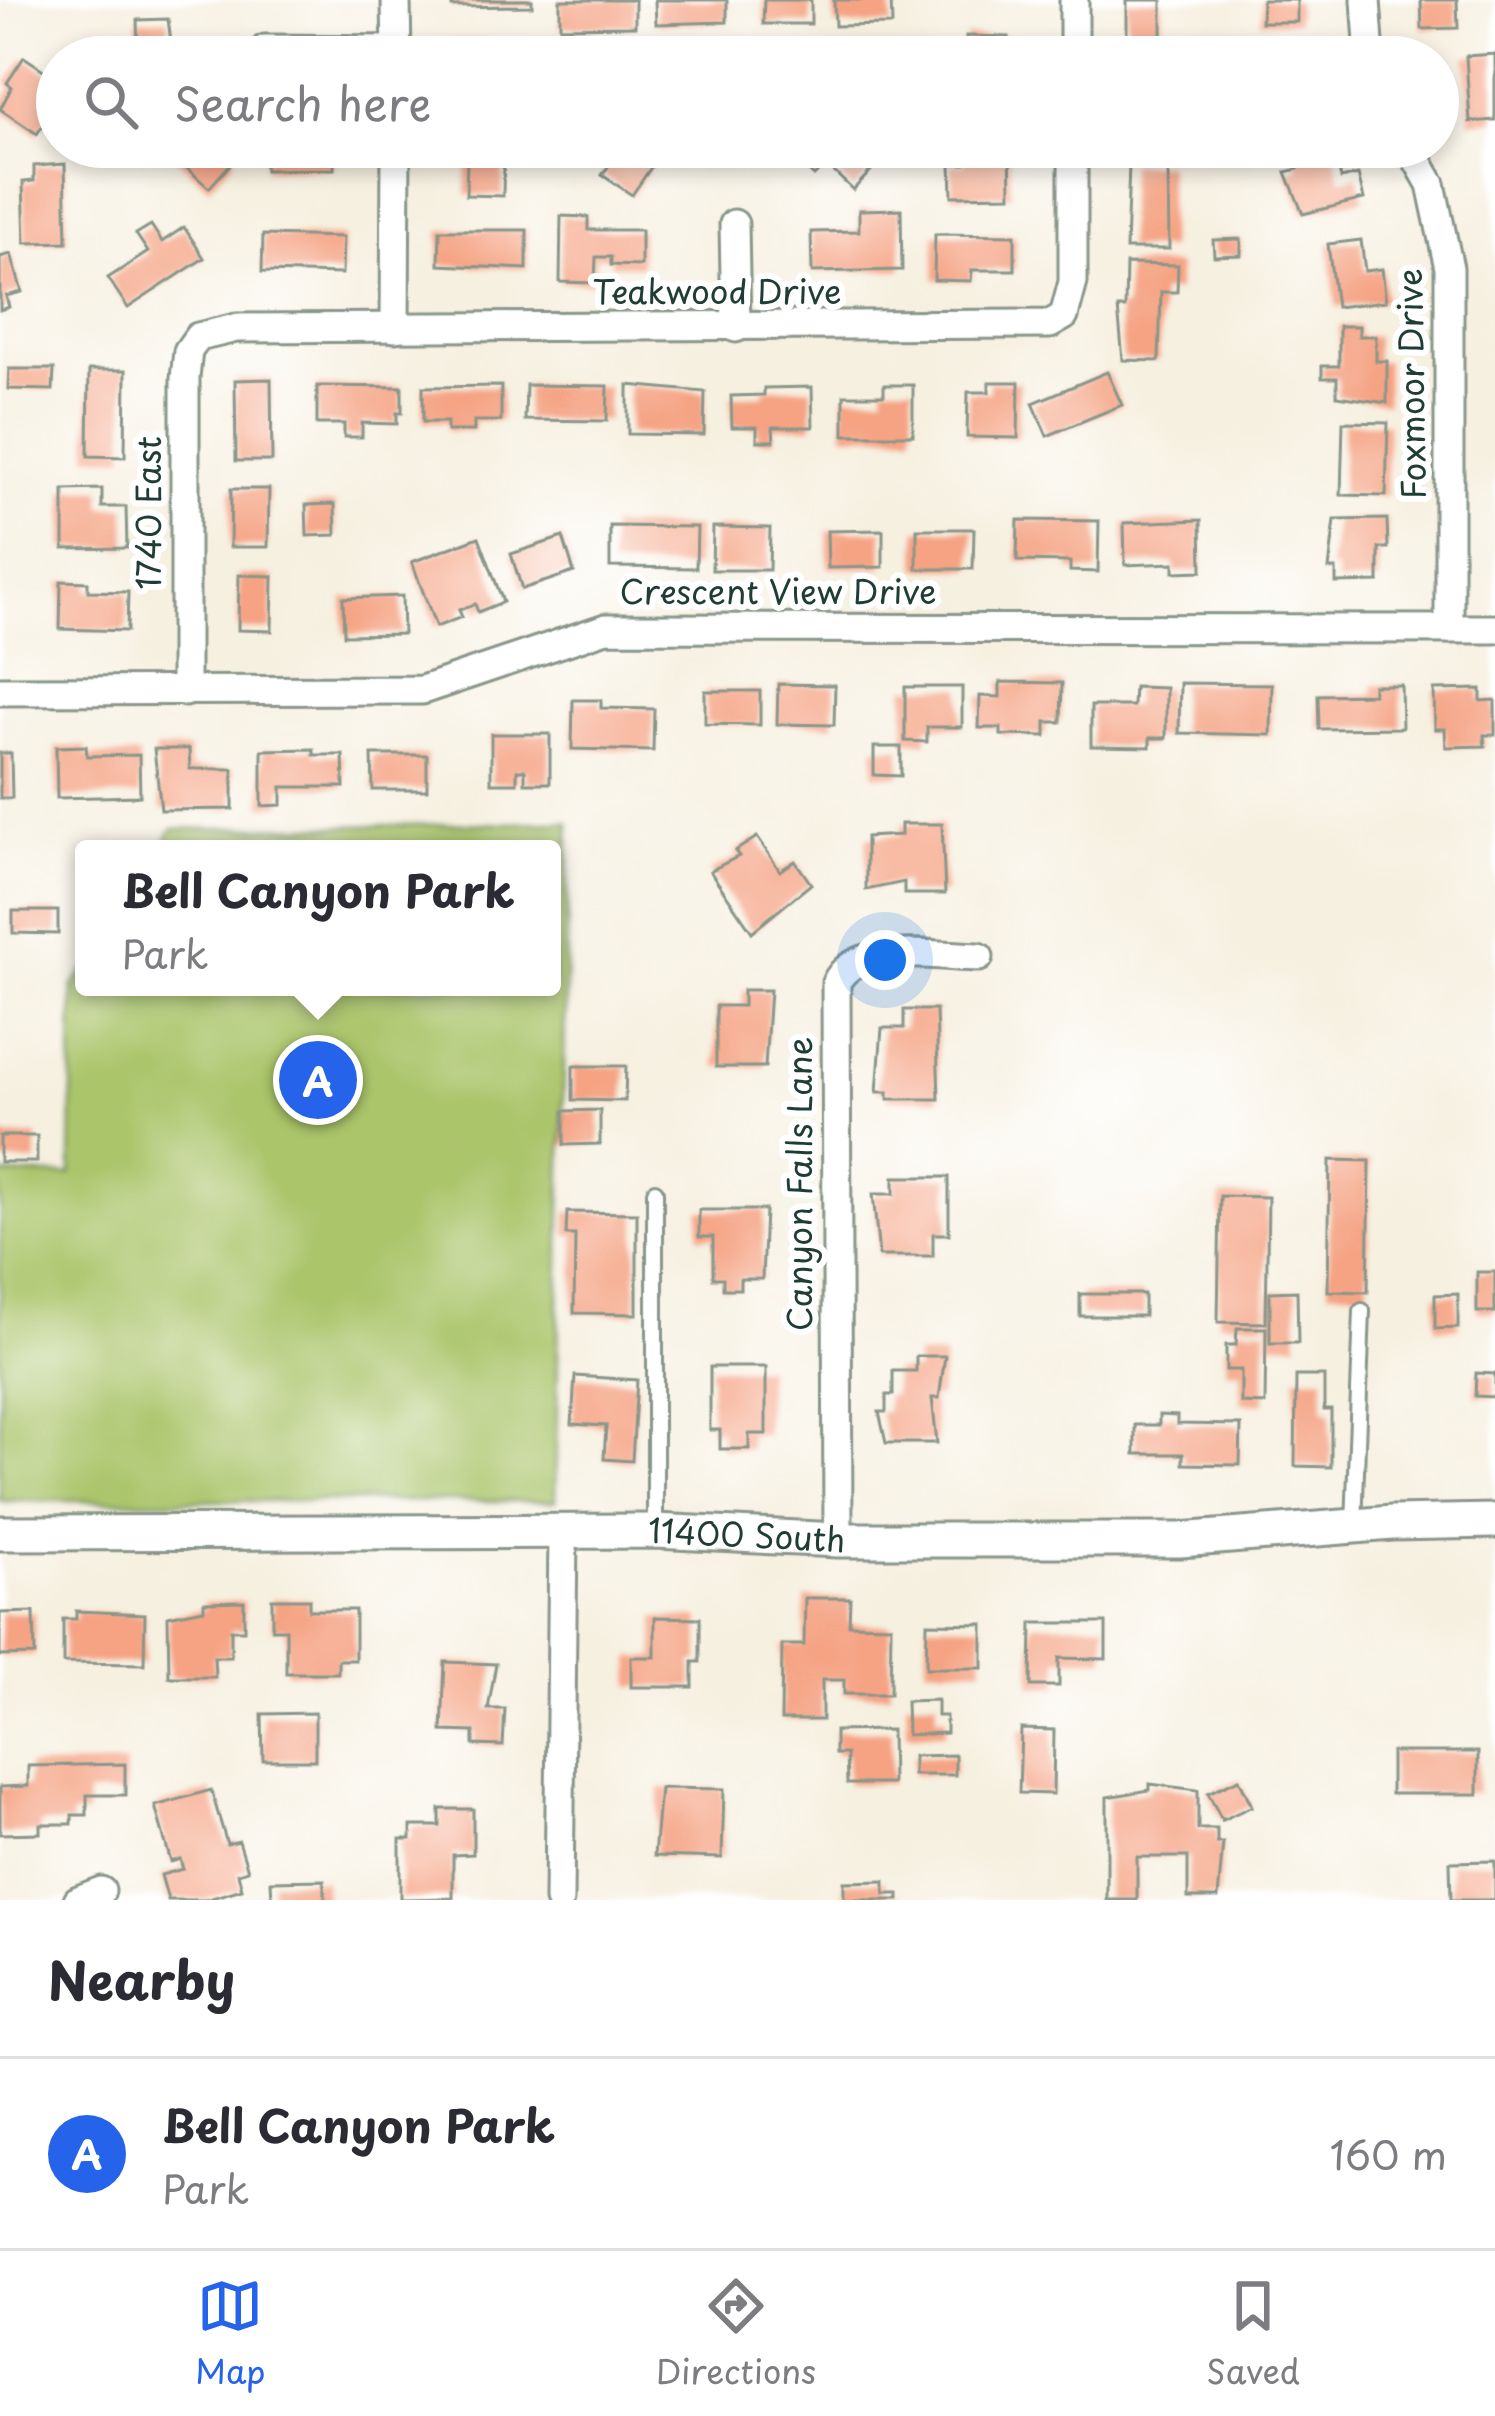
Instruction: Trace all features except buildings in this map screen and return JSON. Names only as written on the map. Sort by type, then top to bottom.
[{"type":"street","points":[[396,0],[397,36]]},
{"type":"street","points":[[1074,0],[1074,36]]},
{"type":"street","points":[[1366,0],[1369,36]]},
{"type":"street","points":[[395,328],[396,168]]},
{"type":"street","name":"Teakwood Drive","points":[[197,337],[236,328],[1051,324],[1064,316],[1073,282],[1073,168]]},
{"type":"street","name":"Foxmoor Drive","points":[[1422,168],[1431,184],[1449,268],[1449,628]]},
{"type":"street","points":[[734,224],[736,328]]},
{"type":"street","name":"1740 East","points":[[185,692],[185,378],[188,351],[197,337]]},
{"type":"street","name":"Crescent View Drive","points":[[0,691],[422,690],[606,628],[1495,628]]},
{"type":"street","name":"Canyon Falls Lane","points":[[838,1540],[836,983],[844,969],[865,958],[979,957]]},
{"type":"street","name":"11400 South","points":[[0,1533],[655,1531],[838,1540],[1180,1540],[1495,1521]]},
{"type":"street","points":[[559,1900],[563,1532]]},
{"type":"lane","points":[[655,1191],[655,1531]]},
{"type":"lane","points":[[1354,1526],[1362,1311]]},
{"type":"green space","points":[[569,822],[555,1501],[0,1501],[0,1175],[71,1175],[75,983],[75,996],[561,996],[561,840],[166,840],[172,829]]},
{"type":"place","name":"Bell Canyon Park","points":[[318,1080]]}]
